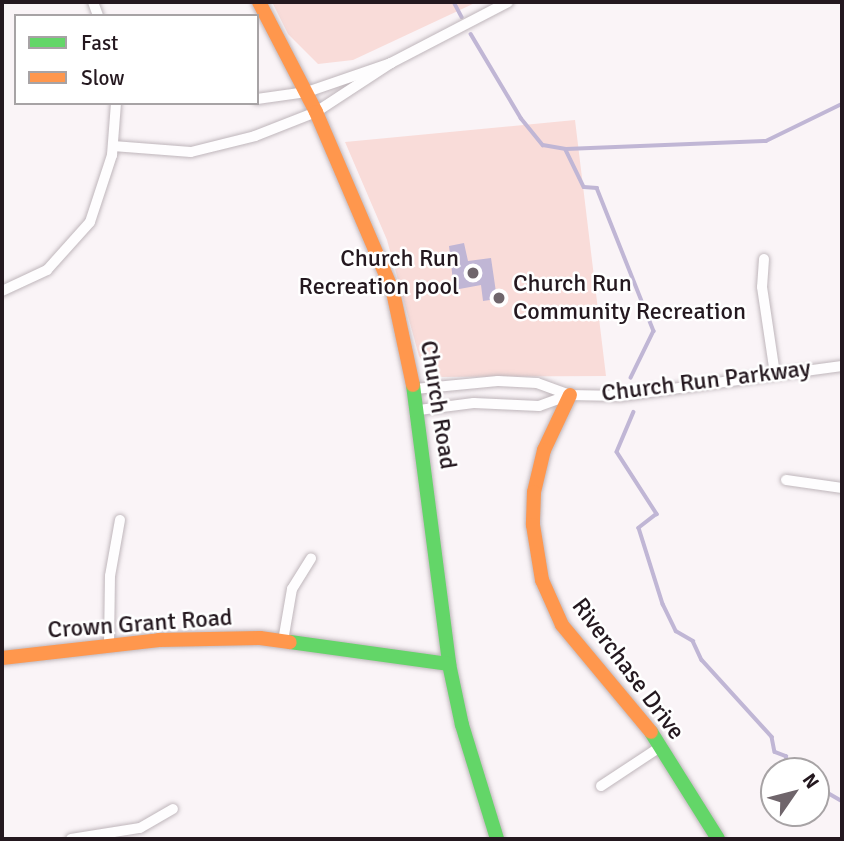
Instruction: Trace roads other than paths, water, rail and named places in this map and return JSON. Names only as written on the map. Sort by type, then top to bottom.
[{"type":"street","name":"Church Road","points":[[259,2],[307,92],[377,246],[419,410],[449,664],[461,725],[497,839]]},
{"type":"street","points":[[113,146],[191,152],[255,136],[316,112],[391,63],[508,2]]},
{"type":"street","points":[[259,99],[307,92],[391,63]]},
{"type":"street","points":[[2,291],[47,270],[80,239],[96,211],[113,146],[116,105]]},
{"type":"street","points":[[764,259],[762,287],[775,374]]},
{"type":"street","name":"Church Run Parkway","points":[[415,389],[498,381],[537,383],[570,395],[620,396],[842,366]]},
{"type":"street","name":"Church Run Parkway","points":[[419,410],[474,403],[540,405],[570,395]]},
{"type":"street","name":"Riverchase Drive","points":[[570,395],[544,450],[534,492],[533,525],[542,580],[562,625],[660,747],[718,839]]},
{"type":"street","points":[[786,480],[842,488]]},
{"type":"street","points":[[109,646],[110,576],[120,520]]},
{"type":"street","points":[[283,641],[292,589],[311,559]]},
{"type":"street","name":"Crown Grant Road","points":[[2,658],[189,638],[283,641],[449,664]]},
{"type":"street","points":[[601,786],[660,747]]},
{"type":"street","points":[[71,839],[140,828],[173,809]]},
{"type":"waterway","points":[[454,2],[462,17]]},
{"type":"waterway","points":[[471,34],[521,118],[543,145],[566,149],[766,141],[842,104]]},
{"type":"waterway","points":[[566,150],[584,187],[597,188],[654,331],[631,378]]},
{"type":"waterway","points":[[634,412],[617,452],[657,514],[639,528],[663,604],[676,631],[693,641],[702,660],[772,737],[775,752],[786,757]]},
{"type":"waterway","points":[[830,794],[842,801]]},
{"type":"place","name":"Church Run Recreation pool","points":[[473,273]]},
{"type":"place","name":"Church Run Community Recreation","points":[[499,298]]}]
